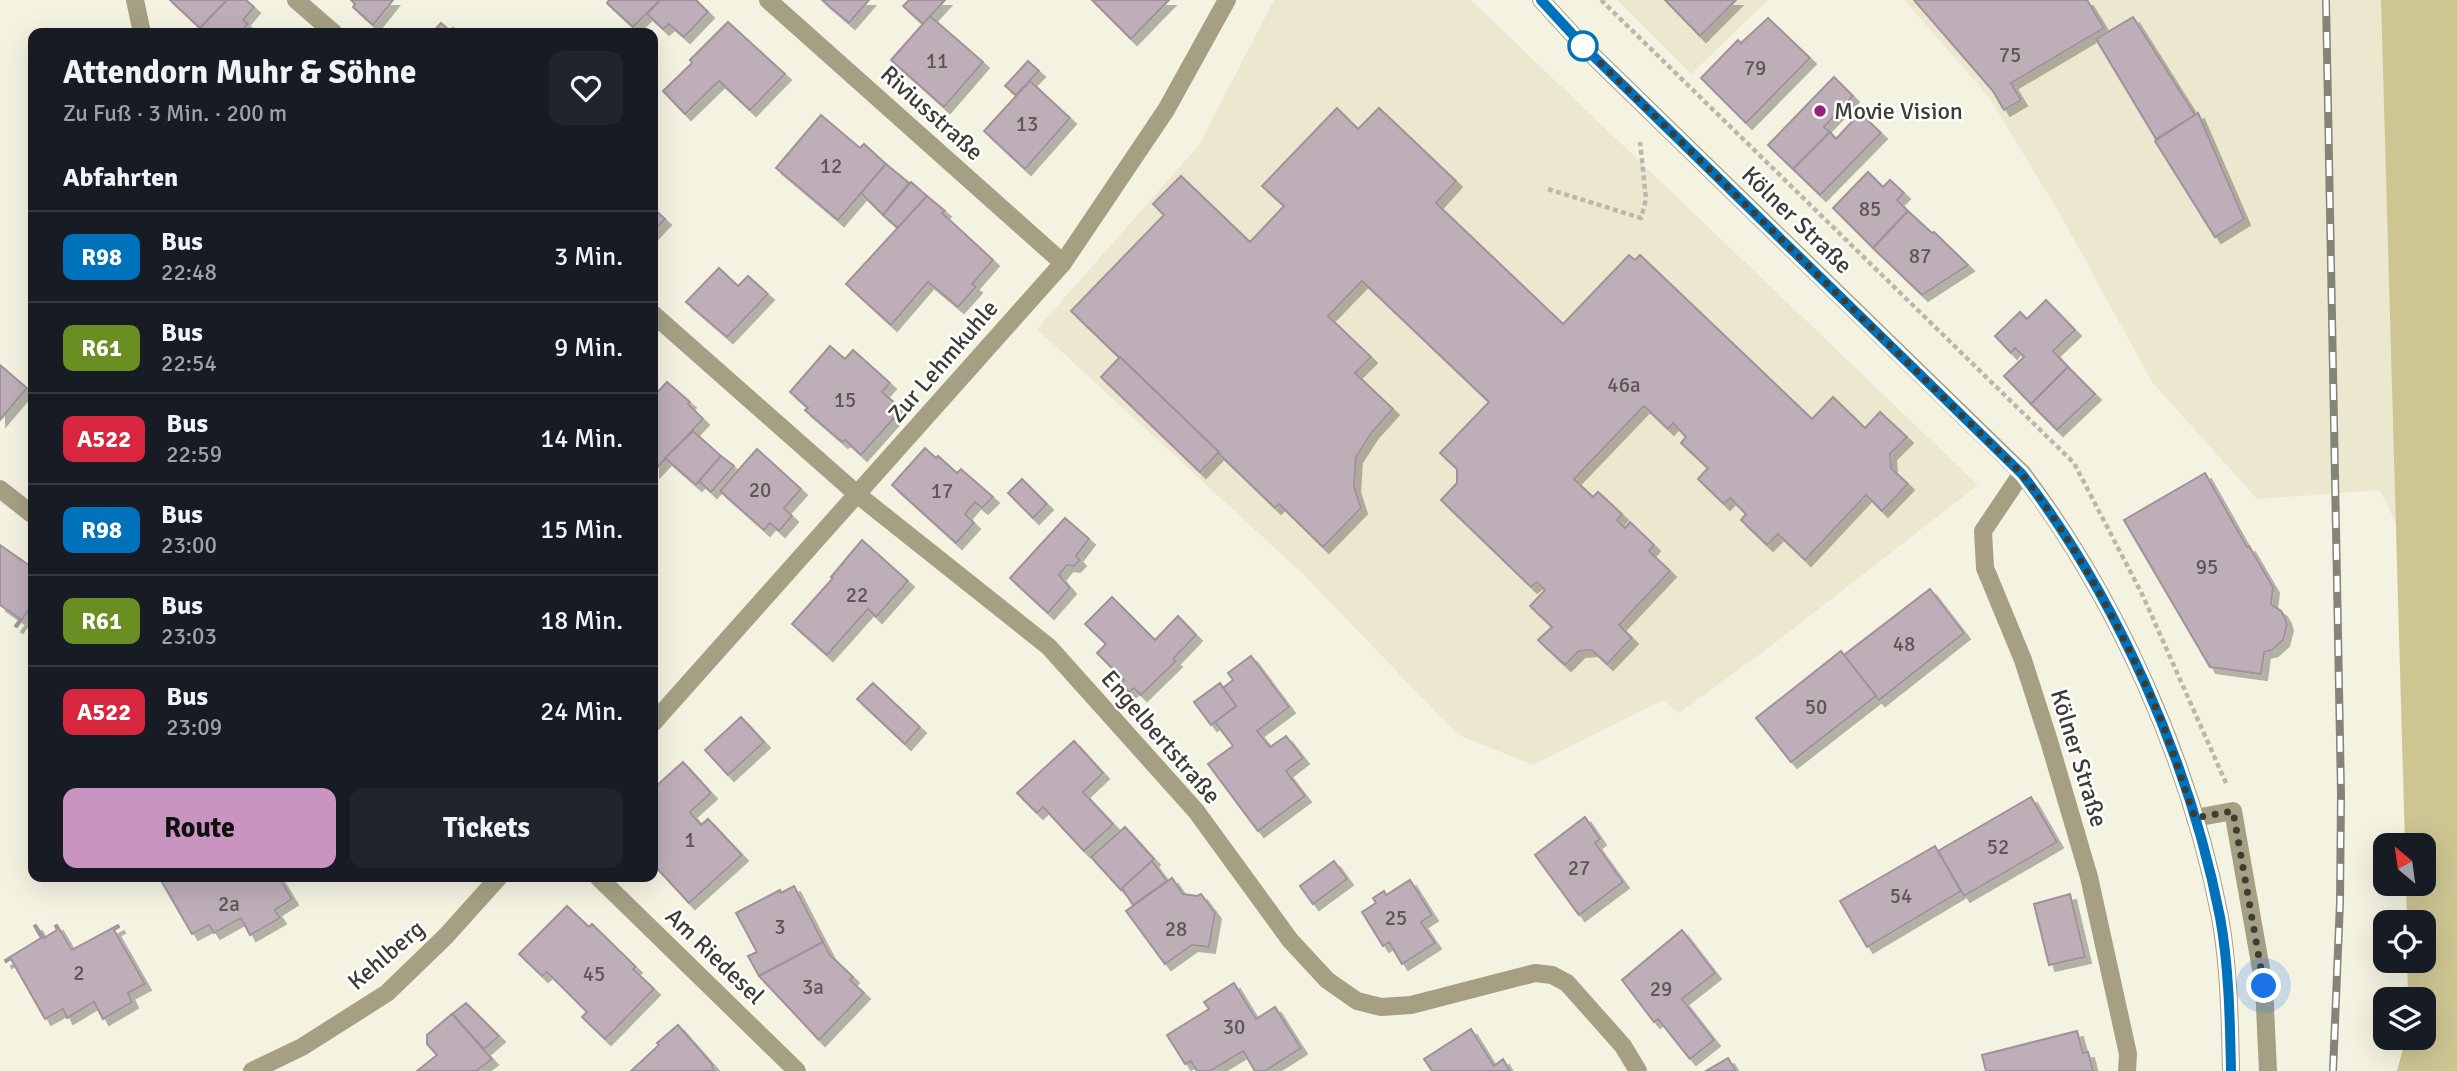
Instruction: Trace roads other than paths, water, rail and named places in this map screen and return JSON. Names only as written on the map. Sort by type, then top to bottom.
[{"type":"street","points":[[135,0],[141,28]]},
{"type":"street","points":[[296,0],[328,28]]},
{"type":"street","name":"Riviusstraße","points":[[768,0],[1063,263]]},
{"type":"street","name":"Zur Lehmkuhle","points":[[658,717],[1063,263],[1166,110],[1227,0]]},
{"type":"street","name":"Kölner Straße","points":[[1541,0],[1634,95],[2022,474],[2056,518],[2085,566],[2154,703],[2195,818],[2220,918],[2230,1014],[2231,1071]]},
{"type":"street","name":"Engelbertstraße","points":[[658,318],[858,495],[1049,647],[1196,811],[1290,940],[1327,980],[1357,1001],[1381,1007],[1411,1005],[1535,974],[1552,975],[1567,983],[1623,1046],[1638,1071]]},
{"type":"street","name":"Kölner Straße","points":[[2022,474],[1983,531],[1985,568],[2022,660],[2085,864],[2129,1054],[2127,1071]]},
{"type":"street","points":[[0,489],[28,511]]},
{"type":"street","points":[[2195,818],[2233,811],[2264,986],[2268,1071]]},
{"type":"street","name":"Kehlberg","points":[[252,1071],[302,1047],[387,993],[446,936],[495,882]]},
{"type":"street","name":"Am Riedesel","points":[[603,882],[797,1071]]},
{"type":"railway","points":[[2326,0],[2341,794],[2340,902],[2333,1071]]},
{"type":"place","name":"Movie Vision","points":[[1820,111]]}]
